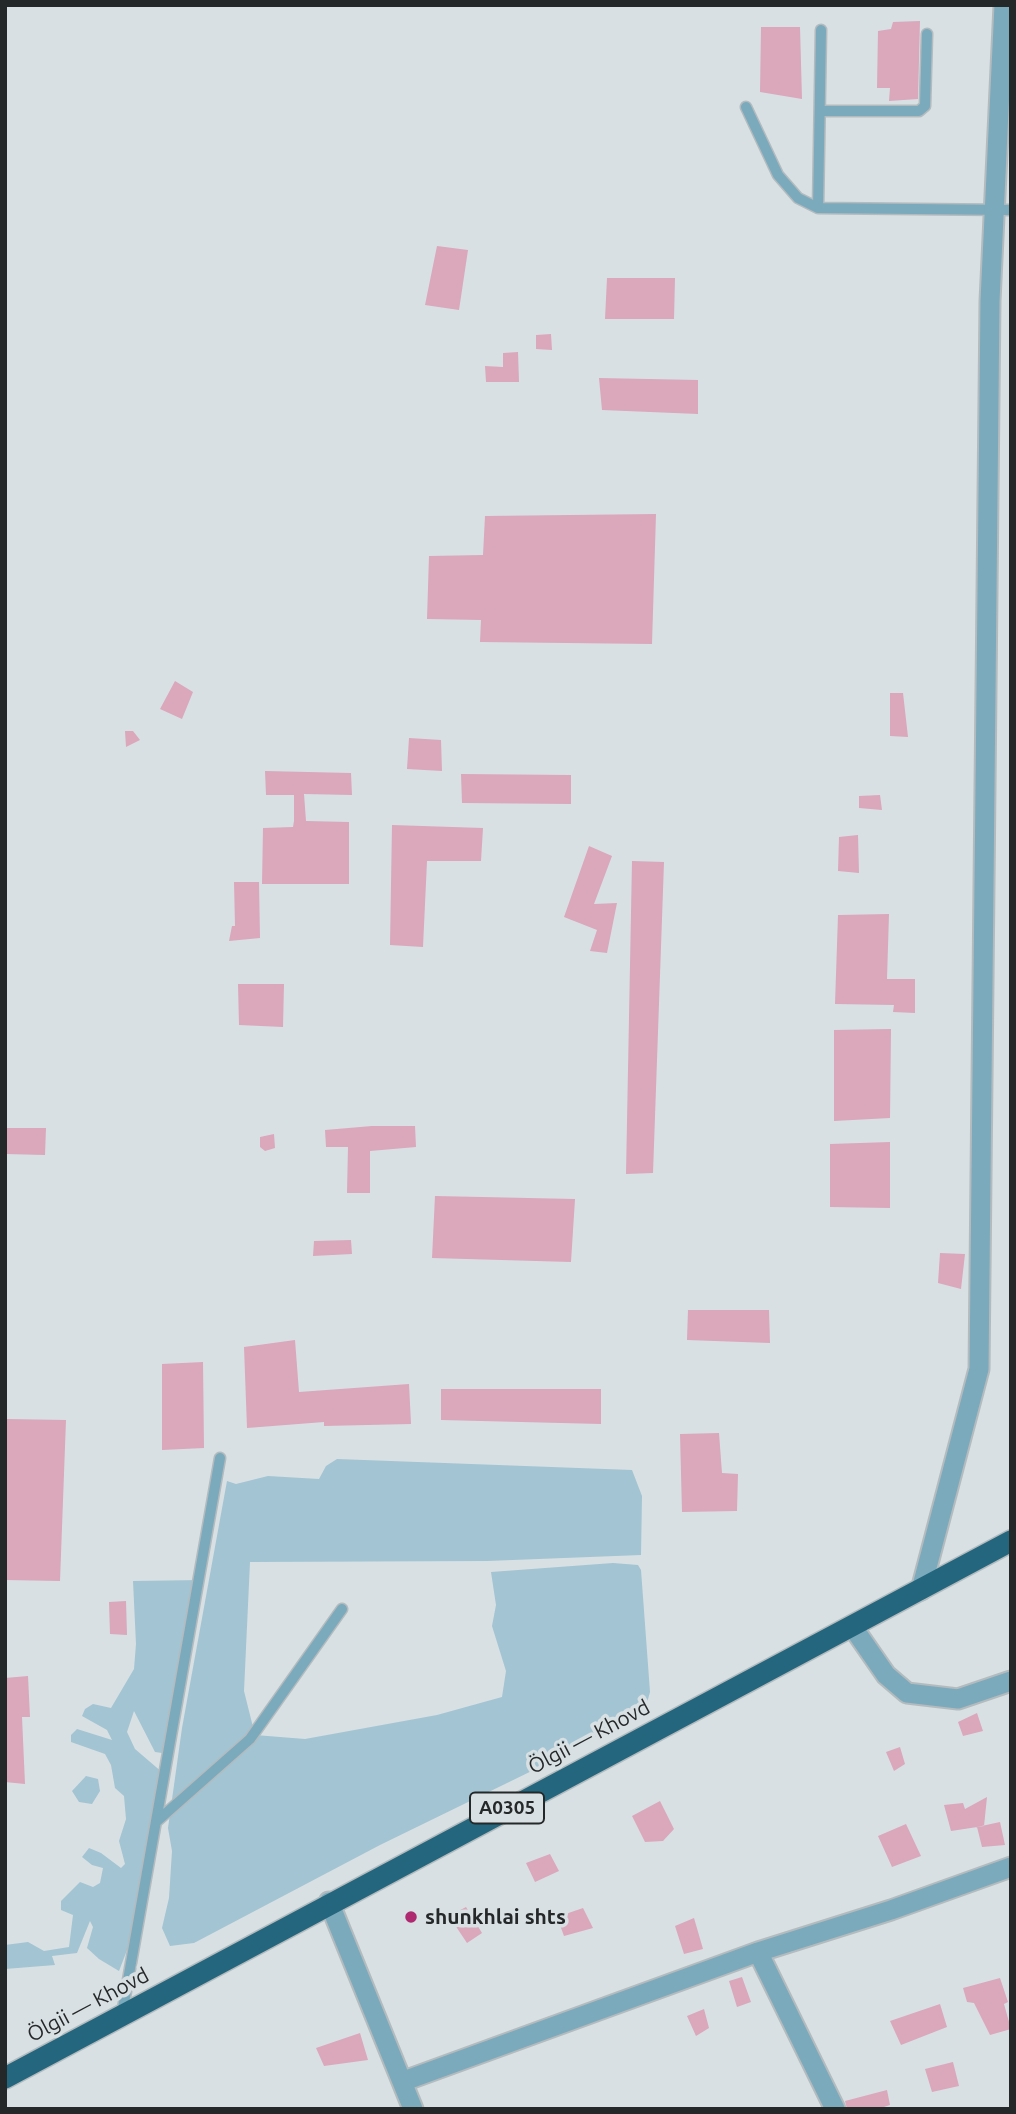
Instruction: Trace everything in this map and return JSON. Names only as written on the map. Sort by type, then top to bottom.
[{"type":"highway","name":"Ölgii — Khovd","points":[[5,2078],[329,1902],[1011,1541]]},
{"type":"street","points":[[921,1590],[979,1368],[990,301],[1003,210],[1004,5]]},
{"type":"street","points":[[852,1626],[886,1675],[907,1693],[958,1699],[1011,1682]]},
{"type":"street","points":[[404,2081],[758,1952],[891,1910],[1011,1867]]},
{"type":"street","points":[[329,1902],[404,2081],[413,2109]]},
{"type":"street","points":[[758,1952],[835,2109]]},
{"type":"lane","points":[[818,208],[821,30]]},
{"type":"lane","points":[[820,111],[919,111],[925,106],[926,34]]},
{"type":"lane","points":[[746,107],[778,175],[798,198],[818,208],[1003,210]]},
{"type":"lane","points":[[121,2015],[220,1458]]},
{"type":"lane","points":[[156,1822],[250,1739],[342,1609]]},
{"type":"shaded area","points":[[337,1459],[632,1470],[642,1496],[641,1555],[487,1561],[250,1562],[244,1691],[255,1735],[305,1739],[437,1715],[502,1697],[506,1671],[492,1626],[496,1605],[491,1572],[613,1563],[638,1565],[641,1570],[650,1692],[645,1710],[546,1764],[380,1845],[194,1943],[170,1946],[162,1928],[169,1898],[172,1851],[168,1828],[182,1728],[227,1481],[236,1484],[268,1476],[319,1479],[326,1466]]},
{"type":"shaded area","points":[[203,1580],[169,1754],[155,1752],[134,1711],[127,1732],[135,1749],[163,1773],[163,1789],[129,1945],[119,1971],[87,1948],[93,1927],[90,1921],[77,1953],[52,1956],[55,1965],[5,1969],[5,1945],[28,1942],[44,1951],[69,1947],[73,1915],[61,1910],[61,1901],[80,1882],[93,1887],[100,1883],[103,1868],[92,1865],[82,1857],[89,1848],[101,1853],[121,1868],[125,1864],[119,1841],[126,1819],[124,1796],[115,1788],[111,1765],[105,1754],[71,1742],[71,1735],[77,1729],[112,1740],[107,1730],[82,1716],[85,1709],[93,1704],[111,1708],[134,1669],[136,1644],[133,1581]]},
{"type":"shaded area","points":[[86,1776],[98,1779],[100,1791],[92,1804],[79,1802],[72,1791]]},
{"type":"building","points":[[920,21],[918,99],[889,101],[890,88],[877,88],[878,31],[891,29],[893,22]]},
{"type":"building","points":[[761,27],[800,27],[802,99],[760,92]]},
{"type":"building","points":[[437,246],[468,250],[459,310],[425,305]]},
{"type":"building","points":[[607,278],[675,278],[674,319],[605,319]]},
{"type":"building","points":[[551,334],[552,350],[536,349],[536,335]]},
{"type":"building","points":[[518,352],[519,382],[486,382],[485,366],[503,367],[503,353]]},
{"type":"building","points":[[599,378],[698,380],[698,414],[602,410]]},
{"type":"building","points":[[656,514],[652,644],[480,642],[481,620],[427,619],[429,556],[483,555],[485,516]]},
{"type":"building","points":[[175,681],[193,692],[182,719],[160,709]]},
{"type":"building","points":[[890,693],[903,693],[908,737],[890,736]]},
{"type":"building","points":[[125,731],[133,731],[140,740],[126,747]]},
{"type":"building","points":[[409,738],[441,740],[442,771],[407,769]]},
{"type":"building","points":[[265,771],[351,773],[352,795],[304,794],[306,821],[349,822],[349,884],[262,884],[263,828],[293,827],[294,821],[294,795],[266,795]]},
{"type":"building","points":[[461,774],[571,775],[571,804],[462,803]]},
{"type":"building","points":[[880,795],[882,810],[859,808],[859,796]]},
{"type":"building","points":[[392,825],[483,828],[481,861],[427,861],[423,947],[390,945]]},
{"type":"building","points":[[858,835],[859,873],[838,871],[839,837]]},
{"type":"building","points":[[589,846],[612,856],[594,904],[617,903],[607,953],[590,951],[597,930],[564,917]]},
{"type":"building","points":[[632,861],[664,862],[653,1173],[626,1174]]},
{"type":"building","points":[[234,882],[259,882],[260,938],[229,941],[232,926],[235,926]]},
{"type":"building","points":[[889,914],[887,979],[915,979],[915,1013],[893,1012],[894,1005],[835,1004],[838,915]]},
{"type":"building","points":[[238,984],[284,984],[283,1027],[239,1025]]},
{"type":"building","points":[[891,1029],[890,1118],[834,1121],[834,1030]]},
{"type":"building","points":[[415,1126],[416,1147],[370,1151],[370,1193],[347,1193],[348,1147],[326,1147],[325,1130]]},
{"type":"building","points":[[5,1128],[46,1128],[45,1155],[5,1154]]},
{"type":"building","points":[[274,1134],[275,1148],[265,1151],[260,1147],[260,1137]]},
{"type":"building","points":[[890,1142],[890,1208],[830,1207],[830,1144]]},
{"type":"building","points":[[435,1196],[575,1199],[571,1262],[432,1258]]},
{"type":"building","points":[[351,1240],[352,1254],[313,1256],[314,1241]]},
{"type":"building","points":[[940,1253],[965,1254],[961,1289],[938,1283]]},
{"type":"building","points":[[688,1310],[769,1310],[770,1343],[687,1340]]},
{"type":"building","points":[[295,1340],[299,1392],[409,1384],[411,1424],[324,1426],[324,1422],[247,1428],[244,1347]]},
{"type":"building","points":[[203,1362],[204,1448],[162,1450],[162,1364]]},
{"type":"building","points":[[441,1389],[601,1389],[601,1424],[441,1420]]},
{"type":"building","points":[[7,1419],[66,1420],[60,1581],[5,1580]]},
{"type":"building","points":[[719,1433],[722,1473],[738,1474],[737,1511],[682,1512],[680,1434]]},
{"type":"building","points":[[126,1601],[127,1635],[110,1634],[109,1602]]},
{"type":"building","points":[[28,1676],[30,1717],[22,1717],[25,1784],[5,1782],[5,1678]]},
{"type":"building","points":[[977,1713],[983,1731],[963,1736],[958,1722]]},
{"type":"building","points":[[900,1747],[905,1764],[894,1771],[886,1752]]},
{"type":"building","points":[[987,1797],[984,1826],[951,1831],[944,1805],[963,1803],[965,1809]]},
{"type":"building","points":[[660,1801],[674,1829],[663,1841],[645,1842],[632,1816]]},
{"type":"building","points":[[1000,1822],[1005,1845],[982,1847],[977,1827]]},
{"type":"building","points":[[906,1824],[921,1856],[892,1867],[878,1836]]},
{"type":"building","points":[[550,1854],[559,1871],[535,1882],[526,1863]]},
{"type":"building","points":[[466,1907],[482,1933],[467,1943],[449,1916]]},
{"type":"building","points":[[583,1908],[593,1928],[564,1936],[557,1917]]},
{"type":"building","points":[[694,1918],[703,1949],[684,1954],[675,1926]]},
{"type":"building","points":[[742,1977],[751,2002],[737,2007],[729,1981]]},
{"type":"building","points":[[1000,1978],[1008,2002],[1004,2004],[1011,2029],[990,2035],[974,2003],[967,2002],[963,1988]]},
{"type":"building","points":[[940,2004],[947,2027],[901,2045],[890,2021]]},
{"type":"building","points":[[704,2009],[709,2028],[696,2036],[687,2016]]},
{"type":"building","points":[[360,2033],[368,2060],[324,2066],[316,2048]]},
{"type":"building","points":[[953,2062],[959,2086],[932,2092],[925,2069]]},
{"type":"building","points":[[887,2090],[890,2105],[878,2109],[847,2109],[845,2101]]},
{"type":"place","name":"shunkhlai shts","points":[[411,1917]]}]
